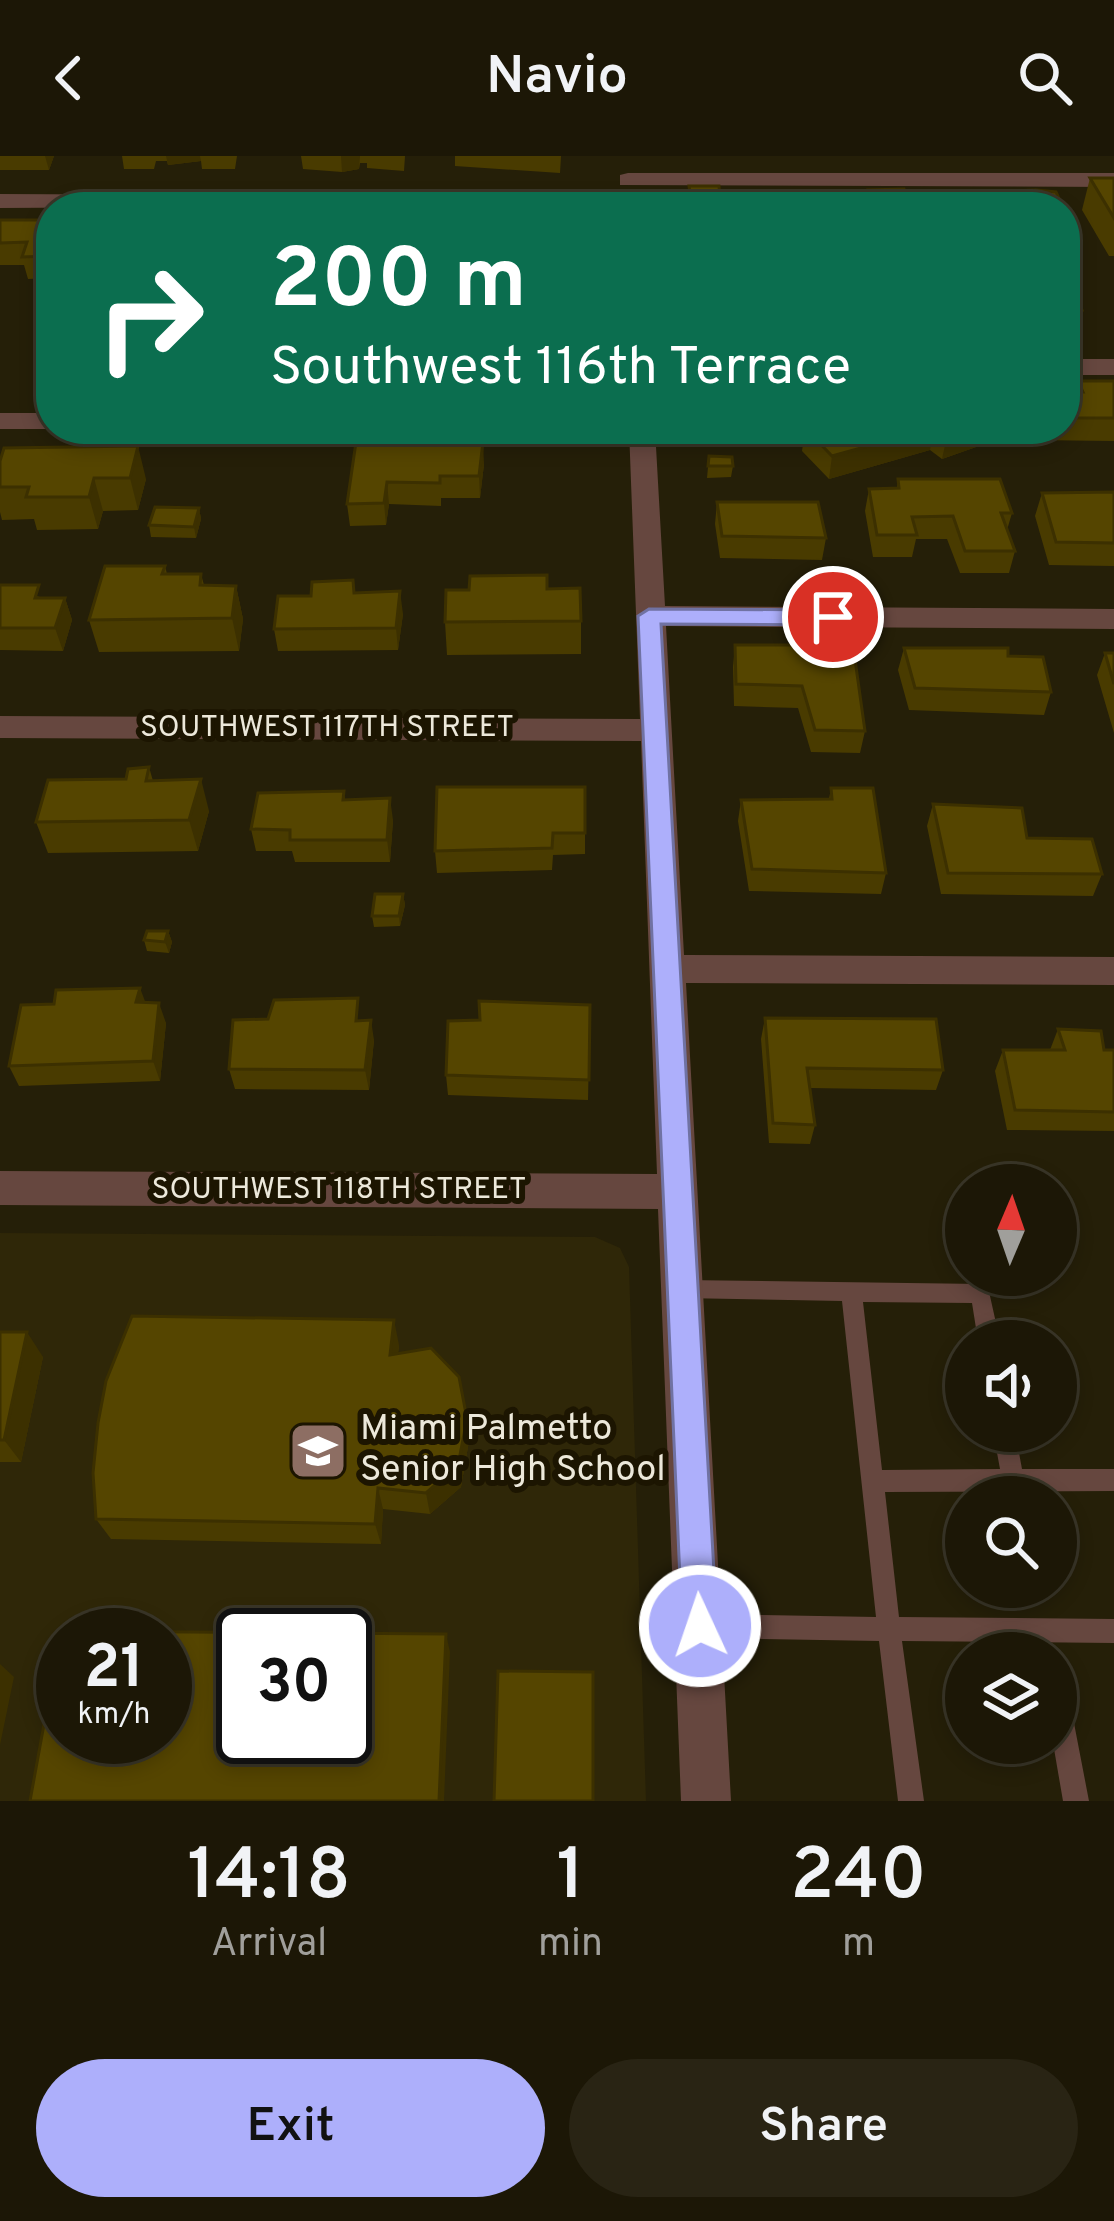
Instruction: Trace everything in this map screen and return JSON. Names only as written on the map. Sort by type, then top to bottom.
[{"type":"street","points":[[404,192],[1114,181]]},
{"type":"street","points":[[0,201],[36,200]]},
{"type":"street","points":[[1080,367],[1114,367]]},
{"type":"street","points":[[0,421],[36,421]]},
{"type":"street","points":[[643,444],[706,1801]]},
{"type":"street","points":[[649,616],[1114,619]]},
{"type":"street","name":"SOUTHWEST 117TH STREET","points":[[0,727],[655,730]]},
{"type":"street","points":[[666,969],[1114,971]]},
{"type":"street","name":"SOUTHWEST 118TH STREET","points":[[0,1188],[677,1192]]},
{"type":"lane","points":[[680,1288],[981,1294],[985,1320]]},
{"type":"lane","points":[[851,1292],[911,1801]]},
{"type":"lane","points":[[872,1481],[945,1480]]},
{"type":"lane","points":[[1077,1480],[1114,1480]]},
{"type":"lane","points":[[700,1626],[945,1633]]},
{"type":"lane","points":[[1077,1637],[1114,1631]]},
{"type":"lane","points":[[1069,1764],[1076,1801]]},
{"type":"shaded area","name":"Miami Palmetto Senior High School","points":[[0,1233],[595,1237],[620,1248],[629,1267],[646,1801],[0,1801]]},
{"type":"building","points":[[1090,178],[1114,178],[1114,218]]},
{"type":"building","points":[[689,186],[719,186],[720,192],[690,192]]},
{"type":"building","points":[[904,189],[905,192],[868,192]]},
{"type":"building","points":[[0,220],[36,220],[36,257],[22,257],[27,242],[0,243]]},
{"type":"building","points":[[1080,381],[1114,381],[1114,418],[1080,418]]},
{"type":"building","points":[[356,444],[483,444],[479,476],[440,476],[440,483],[387,482],[384,503],[347,504]]},
{"type":"building","points":[[820,444],[876,444],[832,456]]},
{"type":"building","points":[[138,446],[130,478],[94,478],[89,497],[26,497],[29,487],[0,487],[4,448]]},
{"type":"building","points":[[709,456],[732,457],[733,466],[708,466]]},
{"type":"building","points":[[898,479],[1000,479],[1012,513],[1001,513],[1015,551],[965,551],[953,516],[912,517],[917,535],[877,535],[869,489],[899,488]]},
{"type":"building","points":[[1114,492],[1114,543],[1056,542],[1042,493]]},
{"type":"building","points":[[717,502],[818,502],[826,538],[722,536]]},
{"type":"building","points":[[155,507],[199,508],[194,527],[149,525]]},
{"type":"building","points":[[105,566],[165,566],[162,574],[201,574],[200,585],[236,586],[232,618],[89,620]]},
{"type":"building","points":[[547,575],[547,589],[580,588],[581,621],[445,622],[446,590],[469,590],[470,576]]},
{"type":"building","points":[[353,580],[354,593],[400,591],[396,628],[274,629],[278,596],[311,596],[312,582]]},
{"type":"building","points":[[0,585],[39,585],[35,598],[65,598],[55,628],[0,628]]},
{"type":"building","points":[[735,645],[853,645],[865,731],[815,730],[802,686],[736,684]]},
{"type":"building","points":[[904,648],[1008,648],[1008,656],[1043,657],[1051,692],[915,688]]},
{"type":"building","points":[[1105,653],[1114,653],[1114,684]]},
{"type":"building","points":[[149,767],[146,781],[201,779],[189,820],[36,822],[48,780],[126,779],[128,769]]},
{"type":"building","points":[[437,787],[585,787],[585,833],[553,833],[552,848],[435,851]]},
{"type":"building","points":[[831,788],[873,788],[886,873],[752,869],[741,800],[832,799]]},
{"type":"building","points":[[344,791],[343,800],[390,798],[387,840],[290,840],[290,830],[251,829],[258,793]]},
{"type":"building","points":[[933,804],[1022,808],[1027,838],[1092,839],[1102,874],[948,873]]},
{"type":"building","points":[[375,894],[403,894],[399,916],[372,916]]},
{"type":"building","points":[[147,931],[168,931],[165,942],[144,940]]},
{"type":"building","points":[[140,988],[136,1002],[159,1003],[153,1061],[9,1066],[21,1005],[54,1004],[56,990]]},
{"type":"building","points":[[358,998],[356,1021],[371,1020],[365,1070],[229,1069],[233,1020],[268,1019],[274,1000]]},
{"type":"building","points":[[479,1001],[590,1005],[589,1080],[446,1075],[448,1021],[480,1020]]},
{"type":"building","points":[[765,1018],[936,1019],[943,1070],[807,1068],[815,1125],[773,1123]]},
{"type":"building","points":[[1058,1029],[1101,1031],[1104,1050],[1114,1050],[1114,1112],[1015,1110],[1003,1050],[1065,1050]]},
{"type":"building","points":[[132,1316],[394,1320],[390,1355],[431,1348],[459,1377],[467,1419],[458,1465],[426,1493],[378,1488],[375,1524],[96,1519],[93,1473],[98,1423],[106,1381]]},
{"type":"building","points":[[0,1332],[27,1332],[4,1440],[0,1440]]},
{"type":"building","points":[[192,1632],[216,1632],[216,1764],[372,1764],[372,1633],[446,1634],[439,1801],[30,1801],[37,1764],[192,1764]]},
{"type":"building","points":[[498,1671],[593,1672],[593,1801],[494,1801]]},
{"type":"place","name":"Miami Palmetto Senior High School","points":[[318,1451]]},
{"type":"route","points":[[700,1626],[649,616],[833,617]]}]
